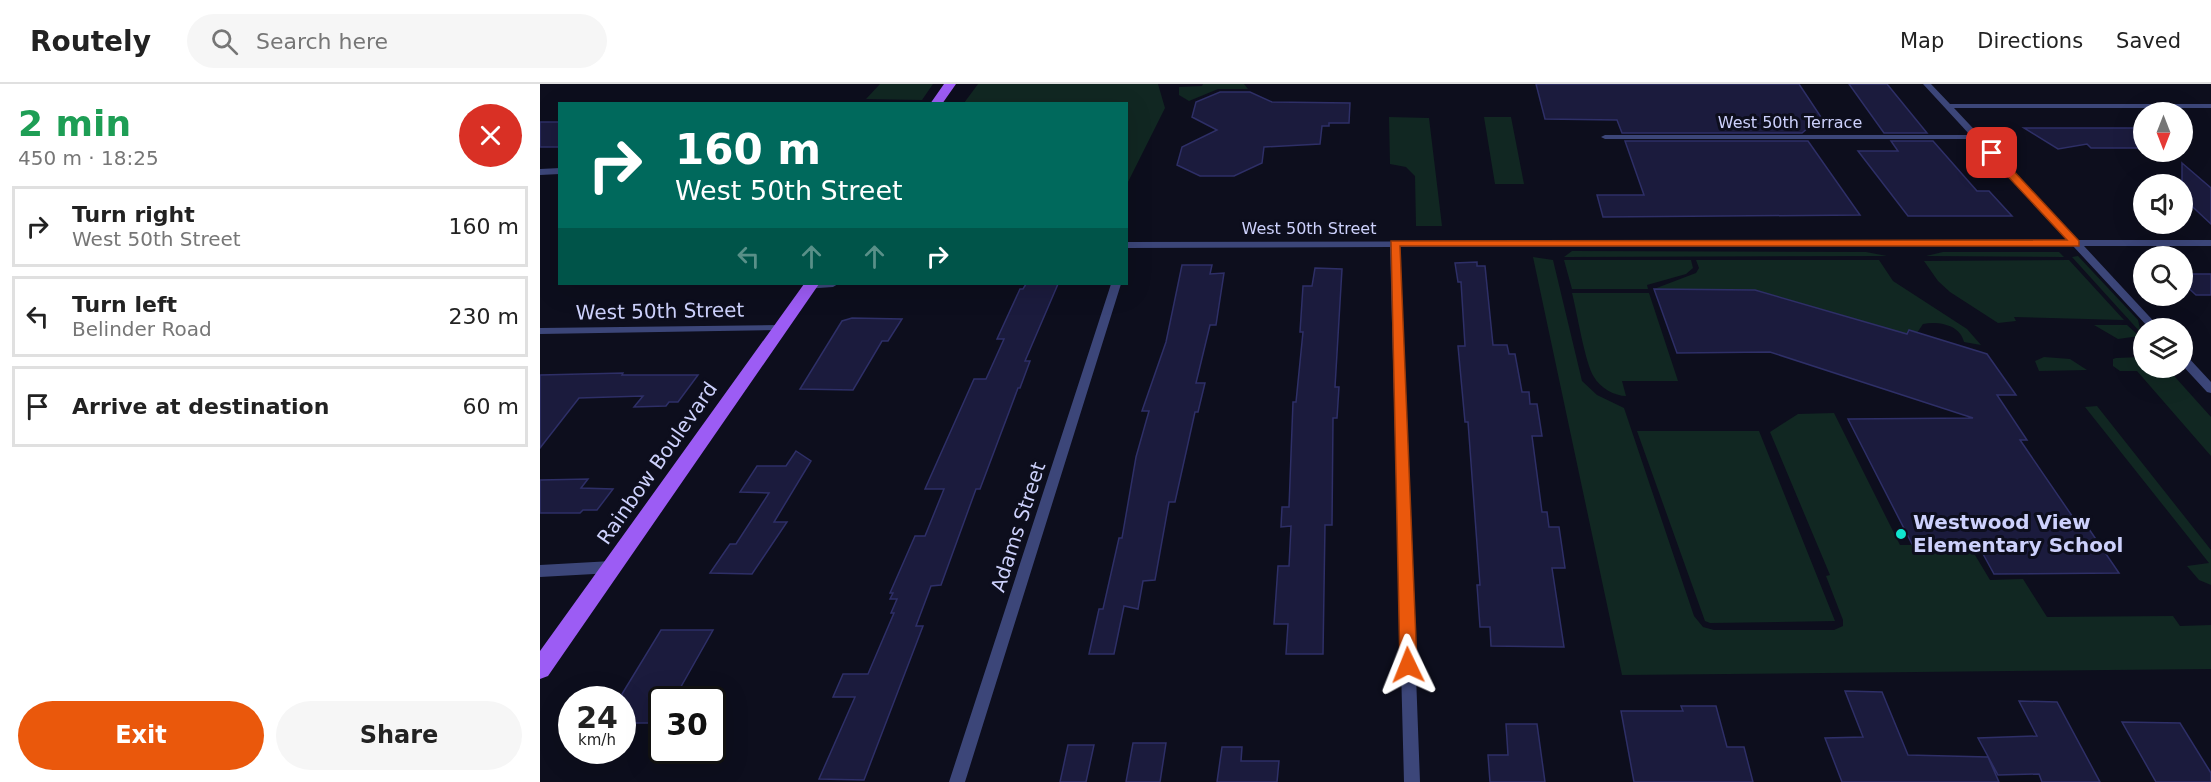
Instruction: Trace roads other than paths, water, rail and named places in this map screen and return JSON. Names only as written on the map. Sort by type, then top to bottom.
[{"type":"main road","points":[[937,102],[950,84]]},
{"type":"main road","name":"Rainbow Boulevard","points":[[540,669],[810,285]]},
{"type":"street","points":[[1927,84],[2146,318]]},
{"type":"street","points":[[1948,106],[2211,106]]},
{"type":"street","name":"West 50th Terrace","points":[[1605,137],[1976,137]]},
{"type":"street","points":[[540,171],[558,171]]},
{"type":"street","points":[[1395,243],[1412,782]]},
{"type":"street","name":"West 50th Street","points":[[1128,246],[1395,243],[2211,243]]},
{"type":"street","name":"Adams Street","points":[[957,782],[1116,285]]},
{"type":"street","name":"West 50th Street","points":[[540,331],[780,328]]},
{"type":"street","points":[[2193,370],[2211,389]]},
{"type":"street","points":[[540,572],[612,567]]},
{"type":"place","name":"Westwood View Elementary School","points":[[1901,534]]}]
